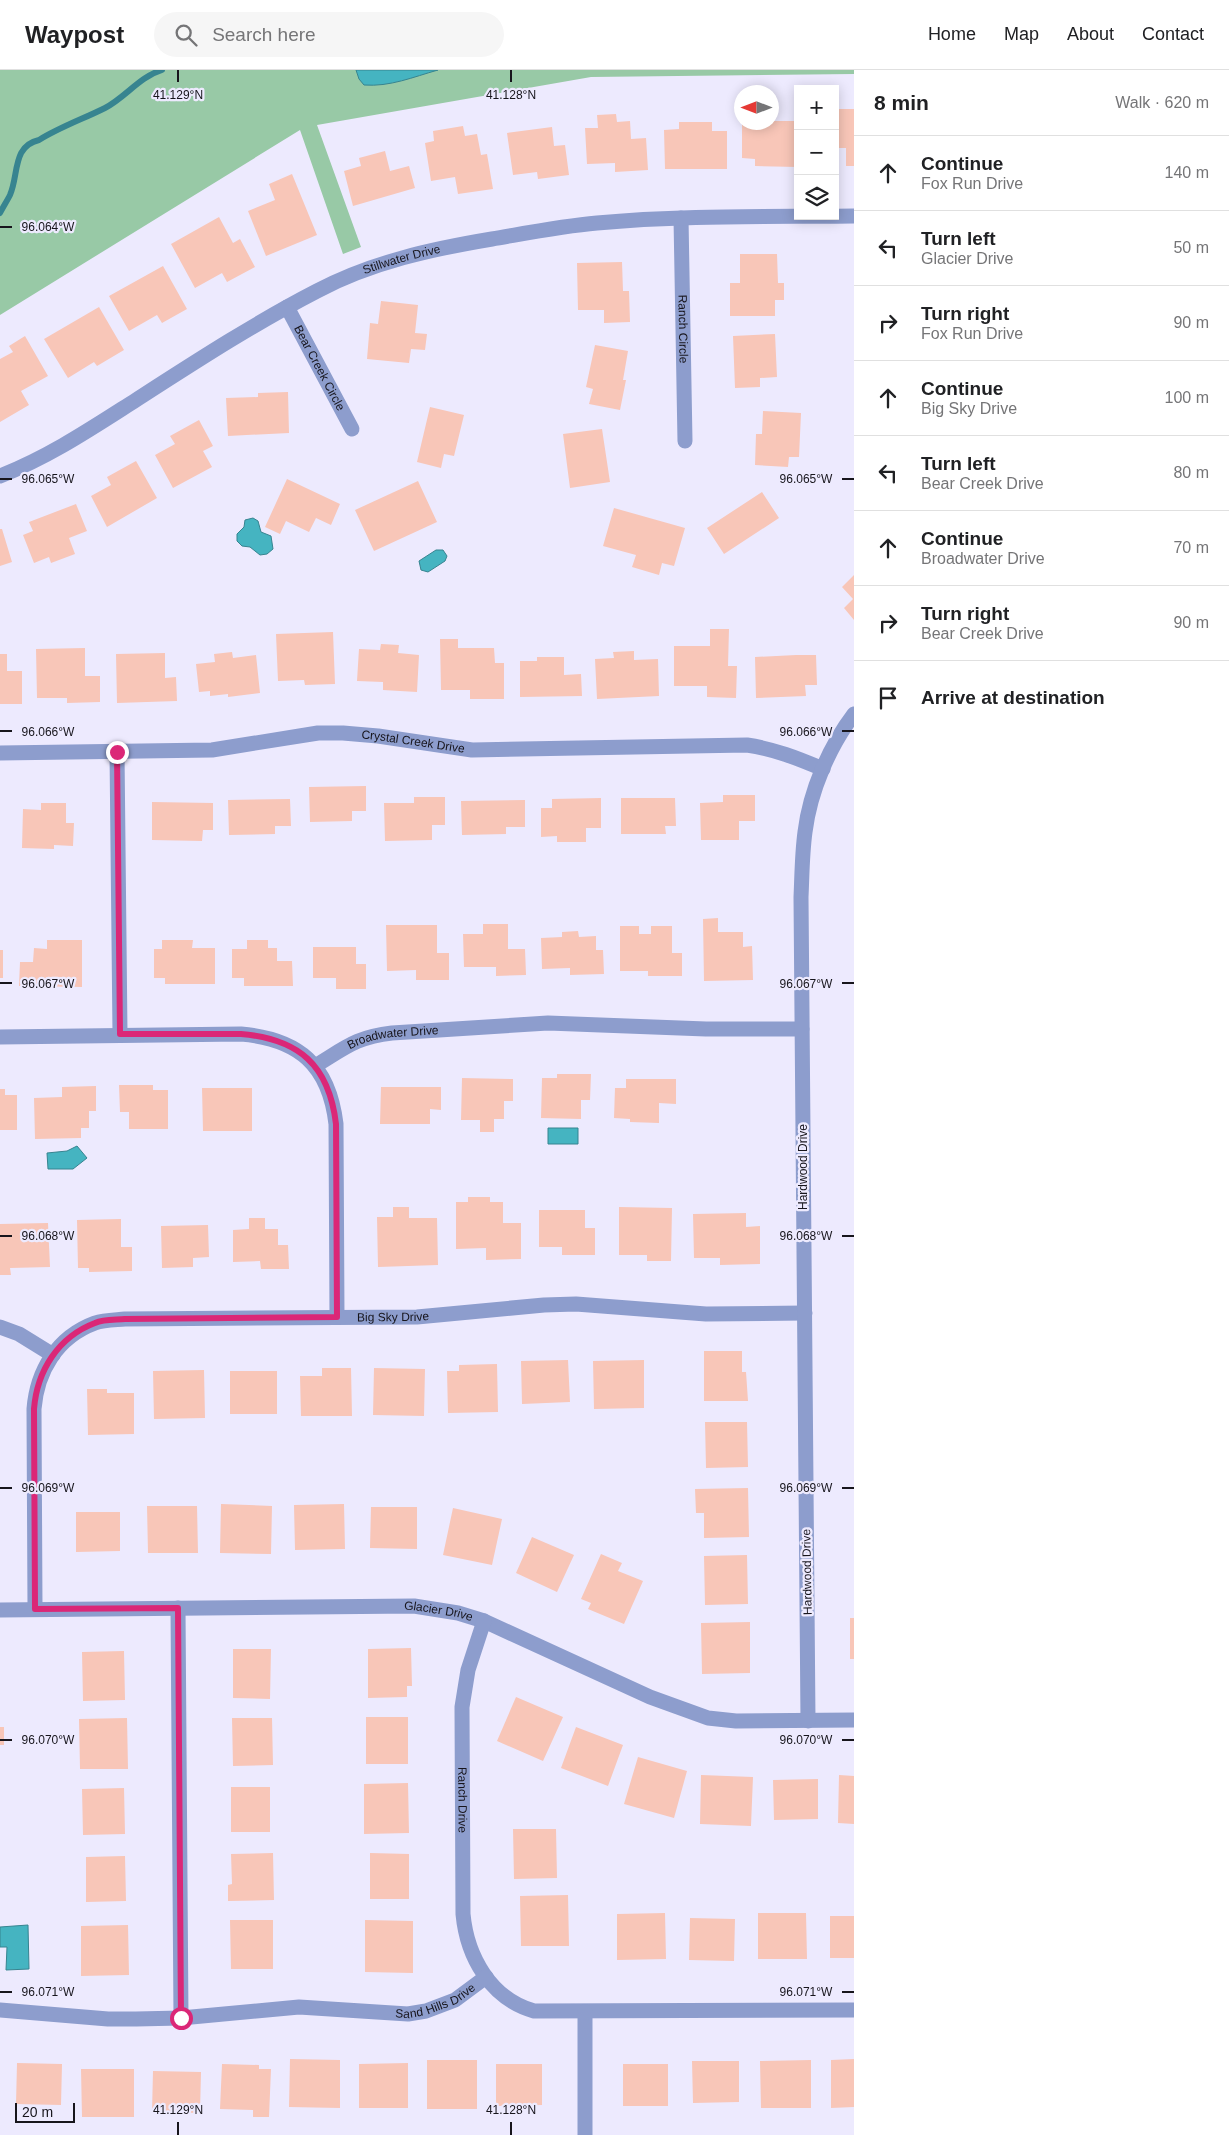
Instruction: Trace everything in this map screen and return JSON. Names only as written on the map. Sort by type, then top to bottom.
[{"type":"street","name":"Stillwater Drive","points":[[0,476],[70,442],[287,307],[318,290],[387,262],[446,247],[594,223],[681,218],[854,216]]},
{"type":"street","name":"Ranch Circle","points":[[681,218],[684,441]]},
{"type":"street","name":"Bear Creek Circle","points":[[287,307],[352,428]]},
{"type":"street","name":"Hardwood Drive","points":[[808,1721],[801,897],[805,832],[810,804],[823,769],[837,740],[854,714]]},
{"type":"street","name":"Crystal Creek Drive","points":[[0,753],[212,750],[293,736],[343,733],[472,750],[747,745],[787,753],[823,769]]},
{"type":"street","points":[[117,752],[120,1034]]},
{"type":"street","name":"Broadwater Drive","points":[[315,1066],[357,1040],[392,1033],[548,1023],[706,1029],[802,1029]]},
{"type":"street","points":[[0,1037],[120,1034],[260,1035],[288,1044],[315,1066],[330,1093],[336,1124],[337,1317]]},
{"type":"street","name":"Big Sky Drive","points":[[35,1609],[34,1409],[36,1390],[39,1380],[53,1355],[81,1329],[96,1322],[109,1320],[417,1317],[544,1305],[576,1304],[706,1314],[805,1313]]},
{"type":"street","points":[[0,1327],[19,1334],[53,1355]]},
{"type":"street","name":"Glacier Drive","points":[[0,1610],[414,1606],[436,1608],[484,1621],[650,1697],[708,1718],[736,1721],[854,1720]]},
{"type":"street","points":[[178,1608],[181,2018]]},
{"type":"street","name":"Ranch Drive","points":[[484,1621],[468,1670],[462,1717],[465,1931],[474,1959],[486,1978]]},
{"type":"street","name":"Sand Hills Drive","points":[[0,2010],[108,2019],[181,2018],[299,2008],[329,2008],[390,2014],[426,2011],[455,2000],[486,1978],[498,1991],[521,2008],[534,2011],[854,2010]]},
{"type":"street","points":[[585,2012],[586,2135]]},
{"type":"green space","points":[[0,70],[854,70],[854,74],[591,77],[317,125],[361,247],[343,254],[300,130],[0,315]]},
{"type":"water","points":[[356,70],[438,70],[401,81],[364,85],[359,79]]},
{"type":"water","points":[[253,518],[258,521],[261,532],[271,536],[273,549],[267,554],[260,555],[250,547],[242,546],[237,541],[237,534],[244,527],[245,520]]},
{"type":"water","points":[[436,550],[443,550],[447,556],[445,561],[428,572],[421,570],[419,561]]},
{"type":"water","points":[[548,1128],[578,1128],[578,1144],[548,1144]]},
{"type":"water","points":[[77,1146],[87,1158],[73,1169],[48,1169],[47,1153],[67,1151]]},
{"type":"water","points":[[28,1925],[29,1969],[6,1970],[7,1947],[0,1947],[0,1927]]},
{"type":"building","points":[[839,109],[854,109],[854,166],[846,166],[846,148],[839,148]]},
{"type":"building","points":[[616,114],[617,122],[630,121],[631,139],[646,138],[648,170],[615,172],[615,163],[587,164],[585,128],[598,128],[597,115]]},
{"type":"building","points":[[779,121],[794,121],[794,167],[755,166],[755,159],[742,158],[742,130],[779,130]]},
{"type":"building","points":[[679,122],[712,122],[712,131],[727,131],[727,169],[665,169],[664,130],[679,129]]},
{"type":"building","points":[[463,126],[465,136],[477,134],[481,155],[487,154],[493,189],[458,194],[455,177],[431,181],[425,143],[434,141],[433,131]]},
{"type":"building","points":[[552,127],[554,146],[565,145],[569,175],[538,179],[537,172],[513,175],[507,133]]},
{"type":"building","points":[[385,151],[390,171],[409,166],[415,188],[353,206],[344,171],[361,166],[359,158]]},
{"type":"building","points":[[292,174],[317,235],[266,256],[248,211],[275,200],[269,184]]},
{"type":"building","points":[[219,217],[233,243],[240,239],[255,267],[227,282],[222,273],[195,288],[171,244]]},
{"type":"building","points":[[740,254],[777,254],[778,283],[784,283],[784,300],[775,300],[775,316],[730,316],[730,283],[740,283]]},
{"type":"building","points":[[622,262],[623,291],[629,291],[630,322],[604,323],[604,310],[578,310],[577,263]]},
{"type":"building","points":[[163,266],[187,309],[162,323],[157,315],[129,331],[109,296]]},
{"type":"building","points":[[381,301],[418,305],[415,333],[427,334],[425,350],[411,349],[409,363],[367,359],[370,323],[378,324]]},
{"type":"building","points":[[99,307],[124,350],[97,366],[94,362],[68,378],[44,339]]},
{"type":"building","points":[[775,334],[777,377],[760,378],[760,387],[735,388],[733,336]]},
{"type":"building","points":[[25,336],[48,376],[21,391],[29,405],[0,422],[0,359],[13,352],[9,346]]},
{"type":"building","points":[[595,345],[628,351],[623,380],[626,380],[620,410],[589,404],[593,389],[586,387]]},
{"type":"building","points":[[288,392],[289,433],[228,436],[226,398],[258,397],[258,393]]},
{"type":"building","points":[[430,407],[464,415],[454,456],[444,454],[441,468],[417,462]]},
{"type":"building","points":[[763,411],[801,413],[799,457],[789,457],[788,467],[755,465],[756,434],[762,434]]},
{"type":"building","points":[[199,420],[213,446],[203,451],[212,467],[173,488],[155,455],[175,444],[170,436]]},
{"type":"building","points":[[602,429],[610,482],[570,488],[563,434]]},
{"type":"building","points":[[136,461],[157,498],[107,527],[91,496],[111,485],[107,477]]},
{"type":"building","points":[[287,479],[340,504],[331,525],[316,518],[309,532],[286,521],[280,534],[265,527]]},
{"type":"building","points":[[418,481],[437,522],[374,551],[355,510]]},
{"type":"building","points":[[762,492],[779,518],[724,554],[707,528]]},
{"type":"building","points":[[76,504],[87,531],[69,538],[75,554],[51,563],[49,557],[34,563],[23,535],[33,531],[29,522]]},
{"type":"building","points":[[614,508],[685,528],[674,566],[662,563],[659,575],[632,567],[636,555],[603,546]]},
{"type":"building","points":[[0,529],[2,529],[12,562],[0,566]]},
{"type":"building","points":[[854,575],[854,620],[844,608],[853,599],[842,587]]},
{"type":"building","points":[[710,629],[729,629],[728,666],[737,666],[736,698],[707,697],[707,686],[674,686],[674,646],[710,646]]},
{"type":"building","points":[[333,632],[335,684],[305,685],[304,680],[278,681],[276,634]]},
{"type":"building","points":[[440,639],[458,639],[458,648],[494,648],[495,663],[504,663],[504,699],[470,699],[470,690],[441,690]]},
{"type":"building","points":[[381,644],[399,645],[398,653],[419,655],[417,692],[383,690],[383,682],[357,681],[359,649],[380,650]]},
{"type":"building","points":[[85,648],[85,676],[100,676],[100,702],[67,703],[67,698],[37,698],[36,649]]},
{"type":"building","points":[[634,651],[634,660],[658,659],[659,696],[597,699],[595,659],[614,658],[613,652]]},
{"type":"building","points":[[232,652],[233,658],[256,655],[260,693],[228,697],[228,694],[210,696],[210,691],[199,692],[196,664],[215,662],[214,654]]},
{"type":"building","points":[[165,653],[165,678],[176,677],[177,701],[117,703],[116,654]]},
{"type":"building","points":[[0,654],[7,654],[7,671],[22,671],[22,704],[0,704]]},
{"type":"building","points":[[816,655],[817,685],[805,685],[806,696],[756,698],[755,657]]},
{"type":"building","points":[[537,657],[564,657],[564,675],[581,674],[582,696],[520,697],[520,661],[537,661]]},
{"type":"building","points":[[366,786],[366,811],[352,811],[352,821],[310,822],[309,787]]},
{"type":"building","points":[[723,795],[755,795],[755,821],[739,821],[739,840],[701,840],[700,803],[723,802]]},
{"type":"building","points":[[414,797],[445,797],[445,825],[432,825],[432,840],[385,841],[384,803],[414,803]]},
{"type":"building","points":[[601,798],[601,828],[586,828],[586,842],[557,842],[557,836],[541,837],[541,808],[552,808],[552,799]]},
{"type":"building","points":[[621,798],[675,798],[676,826],[665,826],[666,834],[621,834]]},
{"type":"building","points":[[290,799],[291,826],[275,826],[275,834],[229,835],[228,800]]},
{"type":"building","points":[[525,800],[525,827],[506,827],[506,834],[462,835],[461,801]]},
{"type":"building","points":[[152,802],[213,803],[213,830],[203,830],[202,841],[152,840]]},
{"type":"building","points":[[41,803],[66,803],[66,823],[74,823],[73,846],[54,845],[54,849],[22,848],[23,809],[41,810]]},
{"type":"building","points":[[718,918],[718,932],[743,932],[743,947],[752,946],[753,980],[704,981],[703,919]]},
{"type":"building","points":[[483,924],[508,924],[508,949],[525,949],[526,975],[496,976],[496,967],[464,967],[463,934],[483,934]]},
{"type":"building","points":[[386,925],[437,925],[437,953],[449,953],[449,980],[416,980],[416,970],[387,971]]},
{"type":"building","points":[[620,926],[639,926],[639,934],[651,934],[651,926],[672,926],[672,953],[682,953],[682,976],[648,976],[648,971],[620,971]]},
{"type":"building","points":[[578,931],[579,937],[596,936],[596,950],[603,950],[604,974],[570,975],[570,968],[542,969],[541,938],[562,937],[562,932]]},
{"type":"building","points":[[47,940],[82,940],[82,987],[19,986],[20,962],[33,962],[34,948],[47,949]]},
{"type":"building","points":[[162,940],[193,940],[192,948],[215,948],[215,984],[165,984],[165,978],[154,978],[154,949],[162,949]]},
{"type":"building","points":[[247,940],[268,940],[268,948],[277,948],[277,961],[292,961],[293,986],[244,986],[244,978],[232,978],[232,949],[247,949]]},
{"type":"building","points":[[313,947],[356,947],[356,964],[366,964],[366,989],[336,989],[336,978],[313,978]]},
{"type":"building","points":[[0,950],[3,950],[3,978],[0,978]]},
{"type":"building","points":[[557,1074],[591,1074],[590,1100],[581,1100],[581,1119],[541,1118],[542,1078],[557,1078]]},
{"type":"building","points":[[462,1078],[513,1079],[513,1101],[504,1101],[504,1119],[494,1119],[494,1132],[480,1132],[480,1120],[461,1120]]},
{"type":"building","points":[[626,1079],[676,1079],[676,1104],[659,1103],[659,1123],[630,1122],[630,1119],[614,1118],[615,1088],[626,1088]]},
{"type":"building","points":[[119,1085],[153,1085],[153,1090],[168,1090],[168,1129],[129,1129],[129,1112],[120,1112]]},
{"type":"building","points":[[96,1086],[96,1111],[89,1111],[89,1128],[81,1128],[81,1138],[35,1139],[34,1098],[62,1097],[62,1087]]},
{"type":"building","points":[[381,1087],[441,1087],[441,1110],[430,1109],[430,1124],[380,1124]]},
{"type":"building","points":[[202,1088],[252,1088],[252,1131],[203,1131]]},
{"type":"building","points":[[0,1089],[5,1089],[5,1095],[17,1095],[17,1130],[0,1130]]},
{"type":"building","points":[[468,1197],[490,1197],[490,1202],[503,1202],[503,1223],[521,1223],[521,1259],[486,1260],[486,1248],[456,1249],[456,1202],[468,1202]]},
{"type":"building","points":[[393,1207],[409,1207],[409,1218],[437,1218],[438,1265],[378,1267],[377,1217],[393,1217]]},
{"type":"building","points":[[619,1207],[672,1208],[671,1261],[647,1261],[647,1255],[619,1255]]},
{"type":"building","points":[[539,1210],[585,1210],[585,1228],[595,1228],[595,1255],[562,1255],[562,1247],[539,1247]]},
{"type":"building","points":[[746,1213],[746,1227],[760,1226],[760,1264],[720,1265],[720,1258],[694,1258],[693,1214]]},
{"type":"building","points":[[249,1218],[265,1218],[265,1229],[278,1229],[278,1245],[288,1245],[289,1269],[261,1269],[260,1261],[233,1262],[233,1230],[249,1229]]},
{"type":"building","points":[[121,1219],[121,1247],[132,1247],[132,1271],[89,1272],[89,1268],[78,1268],[77,1220]]},
{"type":"building","points":[[48,1223],[50,1267],[10,1268],[11,1275],[0,1275],[0,1224]]},
{"type":"building","points":[[208,1225],[209,1257],[193,1258],[193,1267],[162,1268],[161,1226]]},
{"type":"building","points":[[704,1351],[742,1351],[742,1372],[746,1372],[748,1401],[704,1401]]},
{"type":"building","points":[[568,1360],[570,1402],[522,1404],[521,1361]]},
{"type":"building","points":[[644,1360],[644,1408],[594,1409],[593,1361]]},
{"type":"building","points":[[497,1364],[498,1412],[448,1413],[447,1371],[459,1371],[459,1365]]},
{"type":"building","points":[[322,1368],[351,1368],[352,1416],[301,1416],[300,1376],[322,1376]]},
{"type":"building","points":[[374,1368],[425,1369],[424,1416],[373,1415]]},
{"type":"building","points":[[204,1370],[205,1418],[154,1419],[153,1371]]},
{"type":"building","points":[[230,1371],[277,1371],[277,1414],[230,1414]]},
{"type":"building","points":[[87,1389],[107,1389],[107,1393],[134,1393],[134,1434],[88,1435]]},
{"type":"building","points":[[705,1422],[747,1422],[748,1467],[706,1468]]},
{"type":"building","points":[[748,1488],[749,1537],[704,1538],[704,1513],[696,1513],[695,1489]]},
{"type":"building","points":[[221,1504],[272,1506],[271,1554],[220,1553]]},
{"type":"building","points":[[344,1504],[345,1549],[295,1550],[294,1505]]},
{"type":"building","points":[[147,1506],[197,1506],[198,1553],[148,1553]]},
{"type":"building","points":[[371,1507],[417,1507],[417,1549],[370,1548]]},
{"type":"building","points":[[453,1508],[502,1519],[492,1565],[443,1555]]},
{"type":"building","points":[[76,1512],[120,1512],[120,1551],[76,1552]]},
{"type":"building","points":[[532,1537],[574,1555],[557,1592],[516,1573]]},
{"type":"building","points":[[601,1554],[622,1563],[618,1571],[643,1581],[624,1624],[588,1609],[591,1603],[581,1599]]},
{"type":"building","points":[[747,1555],[748,1604],[705,1605],[704,1556]]},
{"type":"building","points":[[850,1618],[854,1618],[854,1659],[850,1659]]},
{"type":"building","points":[[750,1622],[750,1673],[702,1674],[701,1623]]},
{"type":"building","points":[[411,1648],[412,1686],[407,1686],[407,1697],[368,1698],[368,1649]]},
{"type":"building","points":[[233,1649],[271,1649],[270,1699],[233,1698]]},
{"type":"building","points":[[124,1651],[125,1700],[83,1701],[82,1652]]},
{"type":"building","points":[[516,1697],[563,1717],[543,1761],[497,1741]]},
{"type":"building","points":[[366,1717],[408,1717],[408,1764],[366,1764]]},
{"type":"building","points":[[127,1718],[128,1769],[80,1769],[79,1719]]},
{"type":"building","points":[[232,1718],[272,1718],[273,1765],[233,1766]]},
{"type":"building","points":[[0,1727],[4,1727],[4,1745],[0,1745]]},
{"type":"building","points":[[576,1727],[623,1745],[608,1786],[561,1768]]},
{"type":"building","points":[[638,1757],[687,1771],[674,1818],[624,1804]]},
{"type":"building","points":[[701,1775],[753,1777],[751,1826],[700,1824]]},
{"type":"building","points":[[839,1775],[854,1776],[854,1824],[838,1823]]},
{"type":"building","points":[[818,1779],[818,1819],[774,1820],[773,1780]]},
{"type":"building","points":[[408,1783],[409,1833],[364,1834],[364,1784]]},
{"type":"building","points":[[231,1787],[270,1787],[270,1832],[231,1832]]},
{"type":"building","points":[[124,1788],[125,1834],[83,1835],[82,1789]]},
{"type":"building","points":[[513,1829],[556,1829],[557,1878],[514,1879]]},
{"type":"building","points":[[273,1853],[274,1900],[228,1901],[228,1885],[232,1884],[231,1854]]},
{"type":"building","points":[[370,1853],[409,1854],[409,1899],[370,1899]]},
{"type":"building","points":[[125,1856],[126,1901],[86,1902],[86,1857]]},
{"type":"building","points":[[568,1895],[569,1946],[521,1946],[520,1896]]},
{"type":"building","points":[[665,1913],[666,1959],[617,1960],[617,1914]]},
{"type":"building","points":[[758,1913],[806,1913],[807,1959],[758,1959]]},
{"type":"building","points":[[830,1916],[854,1916],[854,1958],[830,1958]]},
{"type":"building","points":[[690,1918],[735,1919],[734,1961],[689,1960]]},
{"type":"building","points":[[230,1920],[273,1920],[273,1969],[231,1969]]},
{"type":"building","points":[[365,1920],[413,1921],[413,1973],[365,1972]]},
{"type":"building","points":[[128,1925],[129,1975],[81,1976],[81,1926]]},
{"type":"building","points":[[290,2059],[340,2060],[340,2108],[289,2107]]},
{"type":"building","points":[[854,2059],[854,2107],[831,2108],[831,2060]]},
{"type":"building","points":[[427,2060],[477,2060],[477,2109],[427,2109]]},
{"type":"building","points":[[811,2060],[811,2108],[761,2108],[760,2061]]},
{"type":"building","points":[[692,2061],[739,2061],[739,2102],[693,2103]]},
{"type":"building","points":[[17,2063],[62,2064],[61,2105],[16,2104]]},
{"type":"building","points":[[408,2063],[408,2108],[359,2108],[359,2064]]},
{"type":"building","points":[[222,2064],[259,2065],[259,2069],[271,2069],[269,2117],[253,2117],[253,2110],[220,2109]]},
{"type":"building","points":[[496,2064],[542,2064],[542,2105],[496,2106]]},
{"type":"building","points":[[623,2064],[668,2064],[668,2106],[623,2106]]},
{"type":"building","points":[[81,2069],[134,2069],[134,2117],[82,2117]]},
{"type":"building","points":[[153,2071],[201,2072],[200,2113],[152,2112]]},
{"type":"waterway","points":[[0,213],[13,187],[18,162],[24,148],[30,143],[105,108],[146,77],[162,70]]},
{"type":"route","points":[[117,752],[120,1034],[260,1035],[288,1044],[315,1066],[325,1081],[334,1107],[336,1124],[337,1317],[125,1319],[96,1322],[81,1329],[53,1355],[44,1367],[36,1390],[34,1409],[35,1609],[178,1608],[181,2018]]}]
